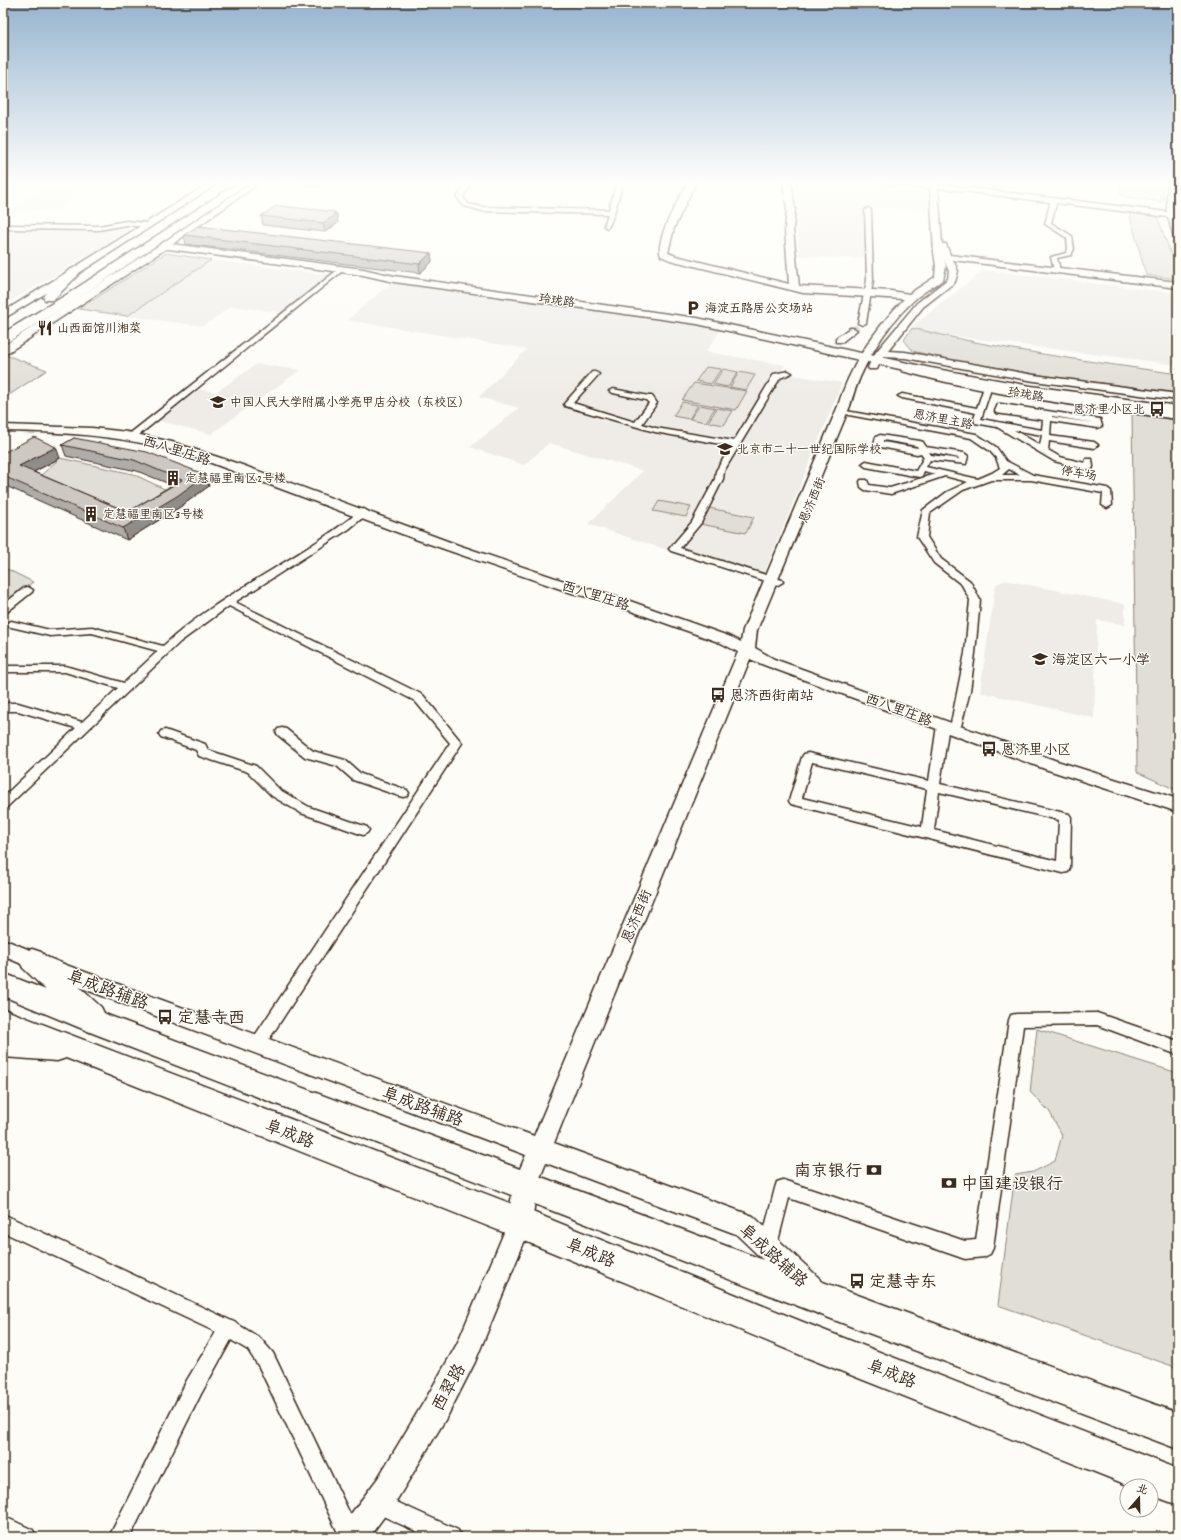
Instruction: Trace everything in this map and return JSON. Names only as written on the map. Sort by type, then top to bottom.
[{"type":"highway","points":[[3,325],[117,254]]},
{"type":"highway","points":[[3,340],[137,254]]},
{"type":"highway","points":[[49,297],[73,273]]},
{"type":"highway","points":[[70,298],[124,273]]},
{"type":"highway","points":[[32,960],[100,1024]]},
{"type":"highway","points":[[3,984],[100,1024],[525,1186],[1178,1431]]},
{"type":"highway","name":"阜成路","points":[[3,1021],[520,1222],[803,1339],[1178,1487]]},
{"type":"highway","points":[[3,1045],[82,1051]]},
{"type":"main road","name":"玲珑路","points":[[220,254],[342,269],[394,279],[697,321],[873,356],[1032,383],[1178,402]]},
{"type":"main road","name":"玲珑路","points":[[355,261],[399,275],[624,304],[698,316],[1031,390],[1178,410]]},
{"type":"street","points":[[3,316],[102,254]]},
{"type":"street","points":[[3,351],[152,254]]},
{"type":"street","points":[[664,254],[673,258],[803,290],[868,293],[911,297]]},
{"type":"street","points":[[791,254],[794,288]]},
{"type":"street","points":[[862,323],[870,280],[869,254]]},
{"type":"street","points":[[873,356],[889,322],[911,297],[940,278],[944,254]]},
{"type":"street","points":[[1057,270],[1054,257],[1069,254]]},
{"type":"street","points":[[944,259],[1057,270],[1178,285]]},
{"type":"street","points":[[944,259],[1178,289]]},
{"type":"street","points":[[873,356],[920,304],[952,280],[953,266],[944,259]]},
{"type":"street","points":[[133,436],[342,269]]},
{"type":"street","points":[[839,340],[853,330]]},
{"type":"street","name":"玲珑路","points":[[873,356],[905,355],[1034,378],[1178,397]]},
{"type":"street","name":"玲珑路","points":[[873,356],[936,378],[1031,396],[1178,416]]},
{"type":"street","name":"恩济西街","points":[[775,580],[873,356]]},
{"type":"street","name":"恩济西街","points":[[525,1186],[747,648],[761,634],[775,580],[844,406],[846,394],[873,356]]},
{"type":"street","points":[[775,580],[674,548],[696,523],[720,479],[720,471],[777,376],[788,373]]},
{"type":"street","points":[[595,374],[568,404],[655,430],[736,444]]},
{"type":"street","points":[[613,391],[649,398],[653,403],[637,425]]},
{"type":"street","points":[[973,436],[986,392]]},
{"type":"street","points":[[902,396],[980,411]]},
{"type":"street","points":[[1048,415],[999,411],[1000,406],[1048,415],[1098,426],[1097,421],[1048,415]]},
{"type":"street","name":"恩济里主路","points":[[849,413],[973,436],[992,446],[1004,464]]},
{"type":"street","points":[[1044,451],[1048,415]]},
{"type":"street","points":[[978,420],[1094,445]]},
{"type":"street","name":"西八里庄路","points":[[3,424],[88,428],[133,436],[196,454],[570,588],[608,598],[726,640],[747,648],[769,662],[950,724],[1178,797]]},
{"type":"street","points":[[998,424],[1057,459],[1089,467],[1089,461]]},
{"type":"street","name":"西八里庄路","points":[[3,428],[59,428],[133,436]]},
{"type":"street","points":[[866,464],[919,474],[925,453]]},
{"type":"street","points":[[927,833],[934,785],[950,724],[964,691],[970,653],[975,600],[966,582],[937,561],[922,537],[926,512],[938,501],[966,485],[996,476],[1005,469],[1004,464],[1031,477]]},
{"type":"street","points":[[921,468],[944,474],[983,480],[1031,477]]},
{"type":"street","points":[[864,482],[865,487],[891,491],[944,474]]},
{"type":"street","name":"停车场","points":[[1031,477],[1107,491],[1107,505]]},
{"type":"street","points":[[3,804],[176,640],[228,602],[346,527],[362,514]]},
{"type":"street","points":[[3,610],[28,590]]},
{"type":"street","points":[[228,602],[419,698],[456,742],[256,1045]]},
{"type":"street","points":[[10,624],[50,633],[92,630],[165,650]]},
{"type":"street","points":[[3,669],[65,669],[126,687]]},
{"type":"street","points":[[3,707],[18,707],[84,727]]},
{"type":"street","name":"西八里庄路","points":[[950,724],[1051,765],[1178,806]]},
{"type":"street","points":[[282,732],[309,754],[341,763],[357,777],[403,793]]},
{"type":"street","points":[[165,734],[201,747],[203,753],[252,769],[276,793],[304,810],[363,830]]},
{"type":"street","points":[[808,757],[934,785],[1065,817],[1063,868],[927,833],[795,801],[808,757]]},
{"type":"street","name":"阜成路辅路","points":[[3,948],[256,1045],[744,1225],[822,1298]]},
{"type":"street","points":[[772,1235],[783,1188],[965,1250],[984,1248],[1016,1020],[1097,1019],[1178,1048]]},
{"type":"street","name":"西翠路","points":[[351,1537],[388,1488],[435,1411],[466,1353],[520,1222],[525,1186]]},
{"type":"street","points":[[3,1223],[228,1328],[254,1344],[266,1360],[351,1537]]},
{"type":"street","points":[[119,1537],[194,1387],[228,1328]]},
{"type":"street","points":[[377,1503],[451,1537]]},
{"type":"street","points":[[3,1526],[26,1537]]},
{"type":"shaded area","points":[[3,254],[90,254],[3,306]]},
{"type":"shaded area","points":[[165,254],[211,260],[127,316],[79,309]]},
{"type":"shaded area","points":[[799,254],[864,254],[864,259],[799,256]]},
{"type":"shaded area","points":[[1140,254],[1171,254],[1178,273],[1178,279],[1146,275]]},
{"type":"shaded area","points":[[211,260],[332,275],[285,313],[232,306],[203,326],[127,316]]},
{"type":"shaded area","points":[[984,270],[1178,293],[1178,365],[923,332],[913,326]]},
{"type":"shaded area","name":"北京市二十一世纪国际学校","points":[[391,283],[560,305],[721,329],[706,352],[785,365],[781,373],[842,383],[761,581],[588,524],[643,471],[549,443],[524,465],[470,447],[519,408],[479,397],[527,349],[347,320]]},
{"type":"shaded area","points":[[912,328],[1011,349],[1178,374],[1178,393],[1041,375],[942,358],[913,351],[904,340]]},
{"type":"shaded area","points":[[6,355],[47,370],[3,399],[3,357]]},
{"type":"shaded area","name":"中国人民大学附属小学亮甲店分校（东校区）","points":[[257,364],[300,370],[211,434],[159,421],[197,389],[216,392]]},
{"type":"shaded area","points":[[706,367],[721,369],[711,384],[696,381]]},
{"type":"shaded area","points":[[723,369],[738,372],[728,387],[713,384]]},
{"type":"shaded area","points":[[739,372],[755,375],[746,390],[730,387]]},
{"type":"shaded area","points":[[694,383],[747,391],[736,410],[682,400]]},
{"type":"shaded area","points":[[682,402],[698,405],[689,419],[673,416]]},
{"type":"shaded area","points":[[700,405],[715,408],[706,422],[690,419]]},
{"type":"shaded area","points":[[717,408],[733,411],[724,425],[708,422]]},
{"type":"shaded area","points":[[1132,414],[1178,419],[1178,791],[1137,772]]},
{"type":"shaded area","points":[[60,458],[133,474],[173,493],[133,515],[40,476]]},
{"type":"shaded area","points":[[659,501],[691,507],[686,517],[653,511]]},
{"type":"shaded area","points":[[709,508],[754,517],[746,533],[700,524]]},
{"type":"shaded area","points":[[3,567],[33,582],[3,605]]},
{"type":"shaded area","name":"海淀区六一小学","points":[[1003,581],[1125,604],[1125,625],[1097,620],[1094,718],[980,692],[995,588],[997,584]]},
{"type":"shaded area","points":[[1037,1029],[1178,1073],[1178,1368],[998,1305],[1015,1175],[1033,1172],[1055,1161],[1062,1135],[1049,1111],[1030,1092]]},
{"type":"building","points":[[337,254],[430,254],[419,264]]},
{"type":"building","points":[[34,437],[56,447],[19,466],[128,512],[182,480],[134,460],[62,445],[74,438],[147,452],[206,475],[177,496],[123,528],[3,476],[3,453]]},
{"type":"tunnel","points":[[853,330],[862,323]]},
{"type":"place","name":"海淀五路居公交场站","points":[[693,308]]},
{"type":"place","name":"山西面馆川湘菜","points":[[45,328]]},
{"type":"place","name":"中国人民大学附属小学亮甲店分校（东校区）","points":[[218,402]]},
{"type":"place","name":"恩济里小区北","points":[[1157,409]]},
{"type":"place","name":"北京市二十一世纪国际学校","points":[[725,449]]},
{"type":"place","name":"定慧福里南区2号楼","points":[[173,478]]},
{"type":"place","name":"定慧福里南区3号楼","points":[[91,514]]},
{"type":"place","name":"海淀区六一小学","points":[[1040,659]]},
{"type":"place","name":"恩济西街南站","points":[[718,695]]},
{"type":"place","name":"恩济里小区","points":[[989,749]]},
{"type":"place","name":"定慧寺西","points":[[165,1017]]},
{"type":"place","name":"南京银行","points":[[874,1170]]},
{"type":"place","name":"中国建设银行","points":[[949,1183]]},
{"type":"place","name":"定慧寺东","points":[[857,1281]]}]
